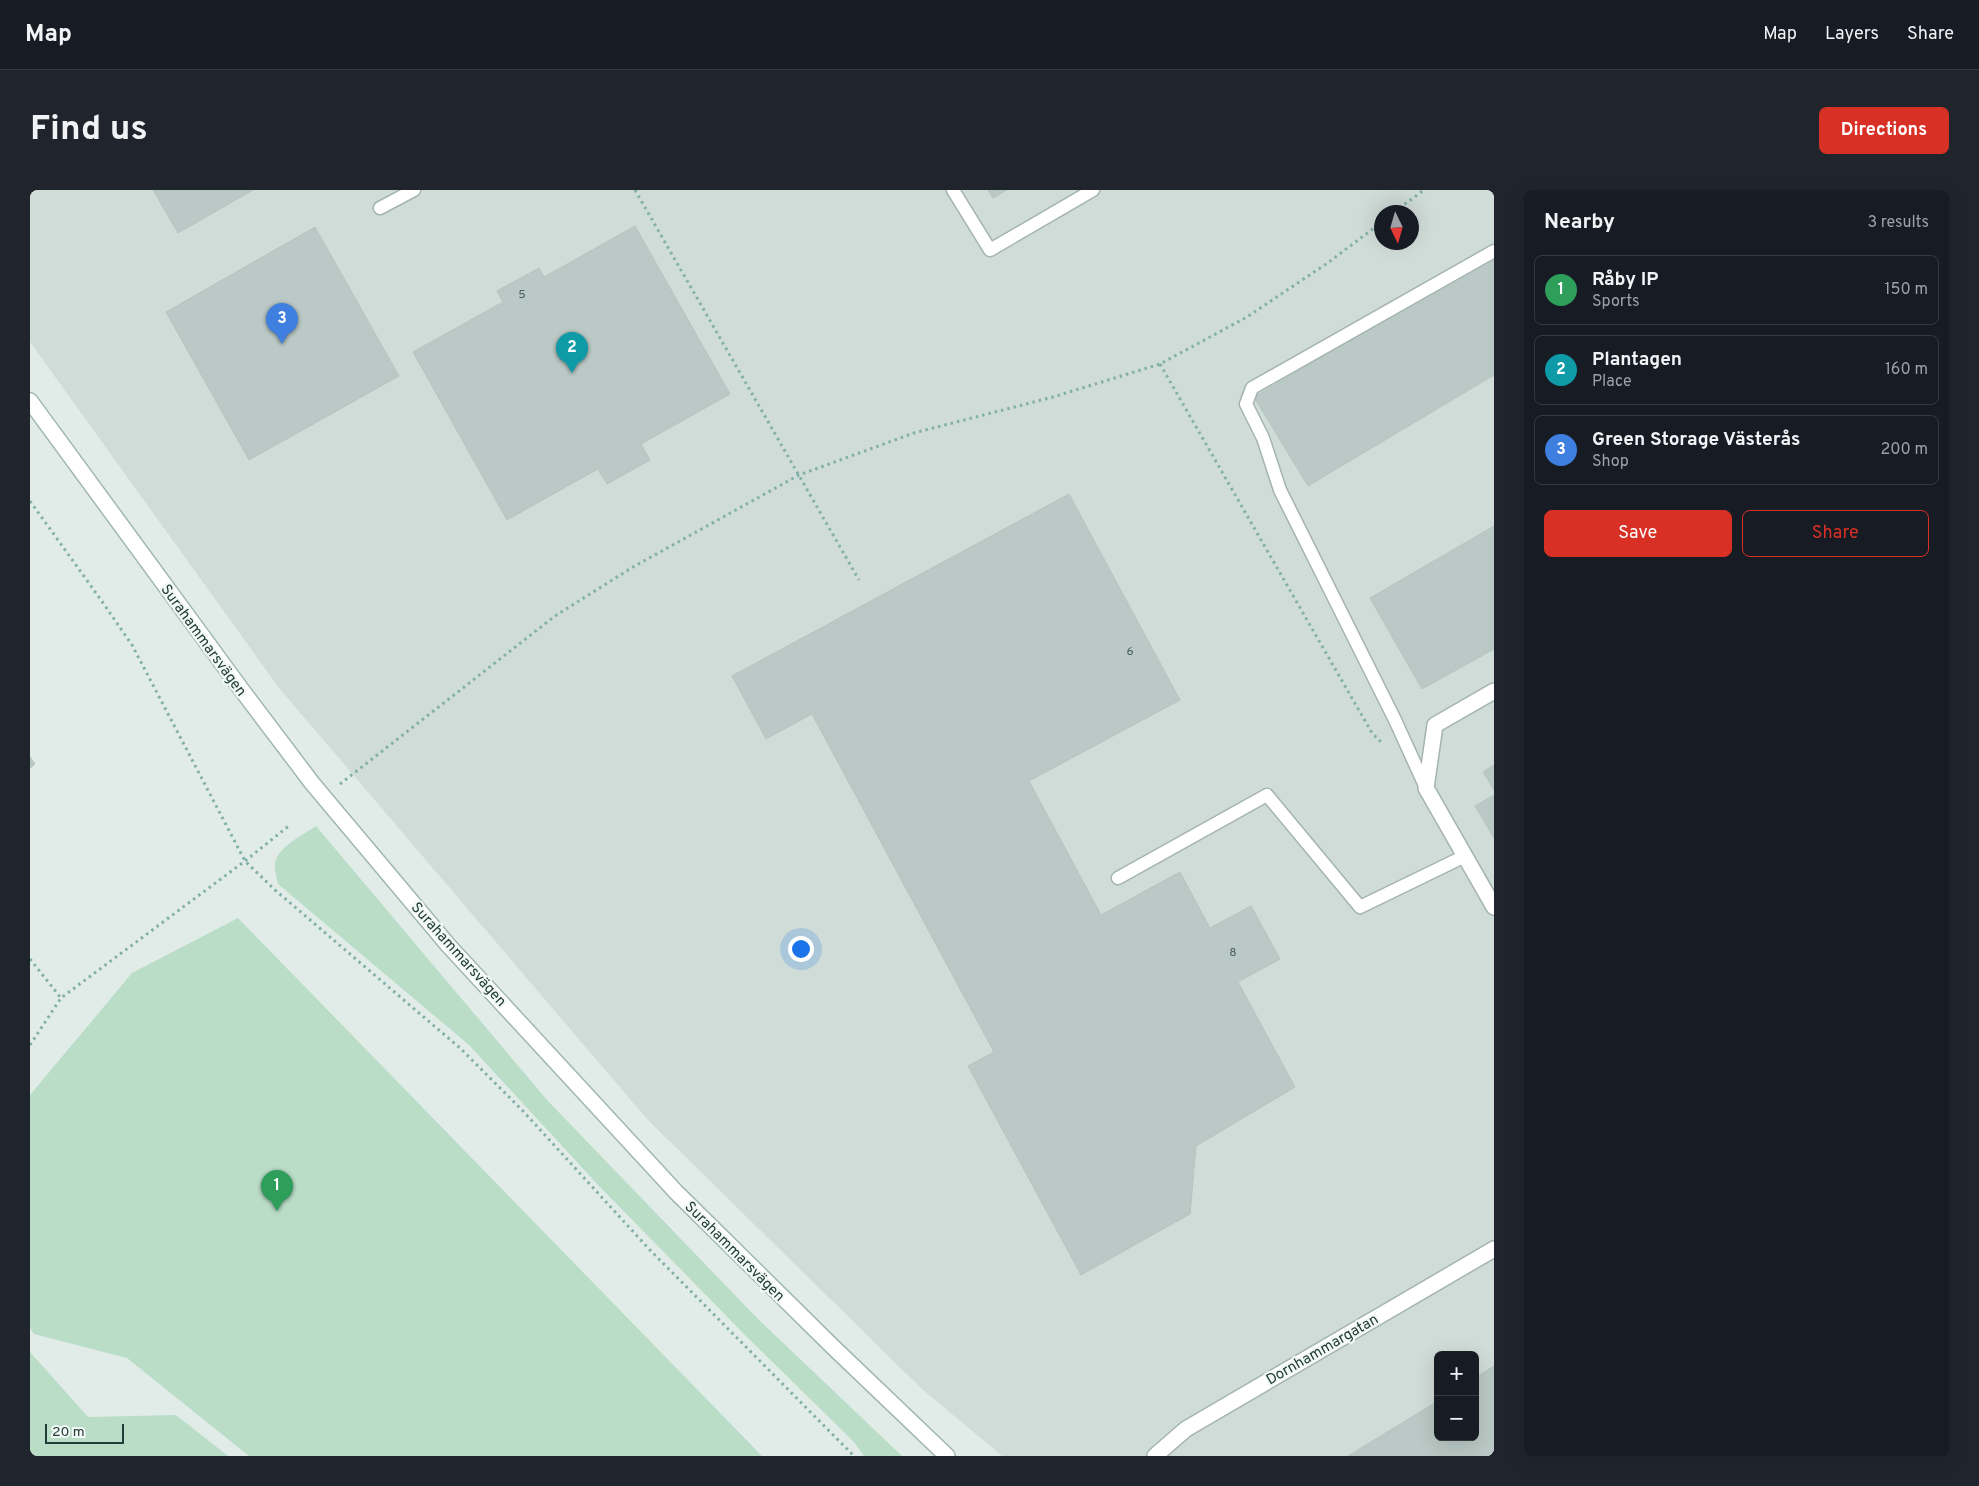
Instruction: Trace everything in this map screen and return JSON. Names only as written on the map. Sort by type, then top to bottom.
[{"type":"main road","name":"Surahammarsvägen","points":[[30,401],[306,775],[448,945],[676,1192],[832,1348],[947,1456]]},
{"type":"main road","points":[[1494,691],[1435,725],[1426,788],[1494,907]]},
{"type":"main road","name":"Dornhammargatan","points":[[1155,1456],[1186,1429],[1494,1249]]},
{"type":"lane","points":[[380,208],[414,190]]},
{"type":"lane","points":[[953,190],[990,250],[1093,190]]},
{"type":"lane","points":[[1426,788],[1395,720],[1280,490],[1263,438],[1246,404],[1252,388],[1494,251]]},
{"type":"lane","points":[[1118,878],[1268,795],[1360,907],[1465,856]]},
{"type":"path","points":[[635,190],[859,580]]},
{"type":"path","points":[[1404,205],[1424,190]]},
{"type":"path","points":[[340,784],[555,616],[633,567],[799,475],[914,433],[1053,396],[1160,364],[1247,317],[1329,262],[1374,228]]},
{"type":"path","points":[[1160,364],[1372,733],[1386,747]]},
{"type":"path","points":[[30,501],[102,600],[132,646],[245,861],[275,890],[460,1048],[523,1111],[649,1249],[854,1456]]},
{"type":"path","points":[[30,1045],[61,998],[245,861],[290,825]]},
{"type":"path","points":[[30,958],[61,998]]},
{"type":"shaded area","points":[[30,190],[1494,190],[1494,1456],[1002,1456],[923,1390],[647,1119],[279,688],[30,342]]},
{"type":"green space","points":[[316,826],[547,1100],[757,1318],[902,1456],[864,1456],[854,1442],[745,1335],[599,1186],[469,1045],[278,884],[275,864],[280,852],[291,842]]},
{"type":"green space","points":[[238,918],[762,1456],[249,1456],[127,1358],[34,1334],[30,1328],[30,1095],[132,973]]},
{"type":"green space","points":[[30,1352],[88,1417],[176,1415],[228,1456],[30,1456]]},
{"type":"building","points":[[153,190],[253,190],[178,233]]},
{"type":"building","points":[[988,190],[1007,190],[993,198]]},
{"type":"building","points":[[635,226],[730,394],[641,444],[650,460],[607,484],[598,469],[507,520],[413,352],[503,302],[497,291],[539,268],[544,277]]},
{"type":"building","points":[[315,227],[399,376],[249,460],[166,312]]},
{"type":"building","points":[[1494,257],[1494,375],[1308,486],[1254,397]]},
{"type":"building","points":[[1069,494],[1180,700],[1029,781],[1101,915],[1180,872],[1210,928],[1251,906],[1280,959],[1238,982],[1295,1087],[1196,1146],[1190,1214],[1081,1275],[968,1066],[994,1052],[812,714],[766,739],[732,676]]},
{"type":"building","points":[[1494,526],[1494,649],[1422,689],[1370,598]]},
{"type":"building","points":[[30,757],[35,764],[30,768]]},
{"type":"building","points":[[1494,765],[1494,790],[1483,772]]},
{"type":"building","points":[[1494,795],[1494,838],[1475,806]]},
{"type":"building","points":[[1494,1366],[1494,1456],[1348,1456],[1434,1403],[1434,1441],[1479,1441],[1479,1375]]},
{"type":"place","name":"Green Storage Västerås","points":[[282,344]]},
{"type":"place","name":"Plantagen","points":[[572,373]]},
{"type":"place","name":"Råby IP","points":[[277,1211]]}]
